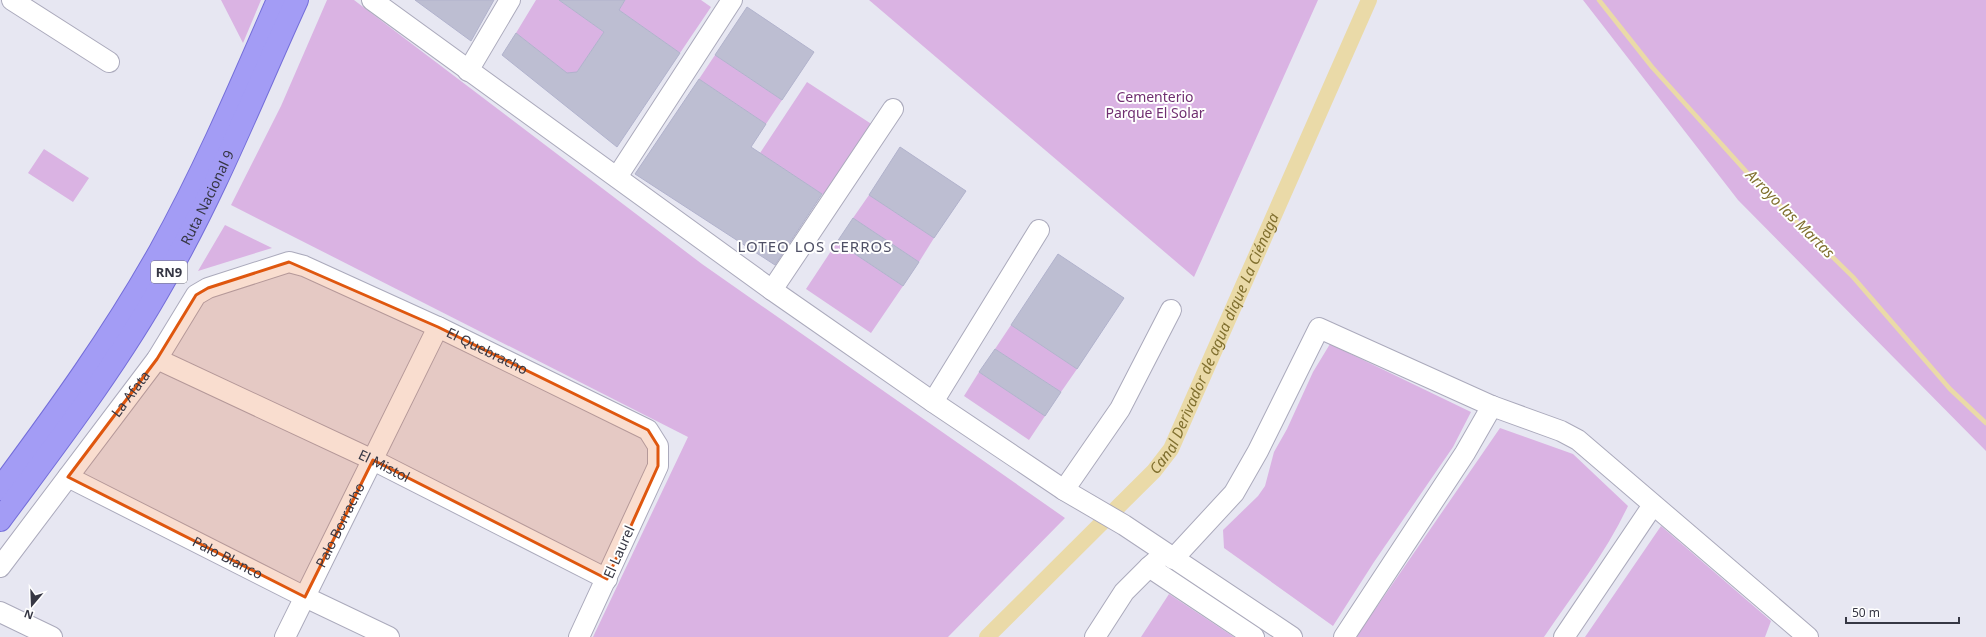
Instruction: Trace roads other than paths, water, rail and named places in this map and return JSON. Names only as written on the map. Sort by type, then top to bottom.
[{"type":"main road","name":"Ruta Nacional 9","points":[[0,489],[74,388],[117,324],[160,251],[208,159],[278,0]]},
{"type":"main road","name":"Ruta Nacional 9","points":[[0,520],[92,394],[164,282],[198,219],[297,0]]},
{"type":"street","points":[[12,0],[109,62]]},
{"type":"street","points":[[372,0],[772,290],[933,402],[1064,490],[1124,525],[1292,637]]},
{"type":"street","points":[[468,71],[510,0]]},
{"type":"street","points":[[617,177],[732,0]]},
{"type":"street","points":[[772,290],[893,109]]},
{"type":"street","points":[[933,402],[1039,230]]},
{"type":"street","name":"El Quebracho","points":[[289,262],[304,266],[438,327],[648,430],[658,446],[658,466]]},
{"type":"street","name":"La Afata","points":[[0,567],[157,359],[196,295],[208,288],[289,262]]},
{"type":"street","points":[[1064,490],[1120,409],[1171,310]]},
{"type":"street","name":"Palo Borracho","points":[[285,637],[438,327]]},
{"type":"street","points":[[1095,637],[1124,592],[1149,567],[1169,556],[1234,493],[1258,451],[1319,328],[1492,406],[1562,431],[1578,440],[1653,506],[1786,630],[1808,637]]},
{"type":"street","name":"El Mistol","points":[[157,359],[373,460],[607,579]]},
{"type":"street","points":[[1344,637],[1465,453],[1492,406]]},
{"type":"street","name":"El Laurel","points":[[579,637],[658,466]]},
{"type":"street","name":"Palo Blanco","points":[[68,477],[305,597],[389,637]]},
{"type":"street","points":[[1564,637],[1653,506]]},
{"type":"street","points":[[1149,567],[1254,637]]},
{"type":"street","points":[[0,612],[52,637]]},
{"type":"waterway","name":"Canal Derivador de agua dique La Ciénaga","points":[[987,637],[1154,471],[1171,449],[1369,0]]},
{"type":"waterway","name":"Arroyo las Martas","points":[[1599,0],[1652,67],[1752,178],[1853,277],[1950,389],[1986,423]]},
{"type":"district","name":"LOTEO LOS CERROS","points":[[815,247]]},
{"type":"park label","name":"Cementerio Parque El Solar","points":[[1155,106]]}]
